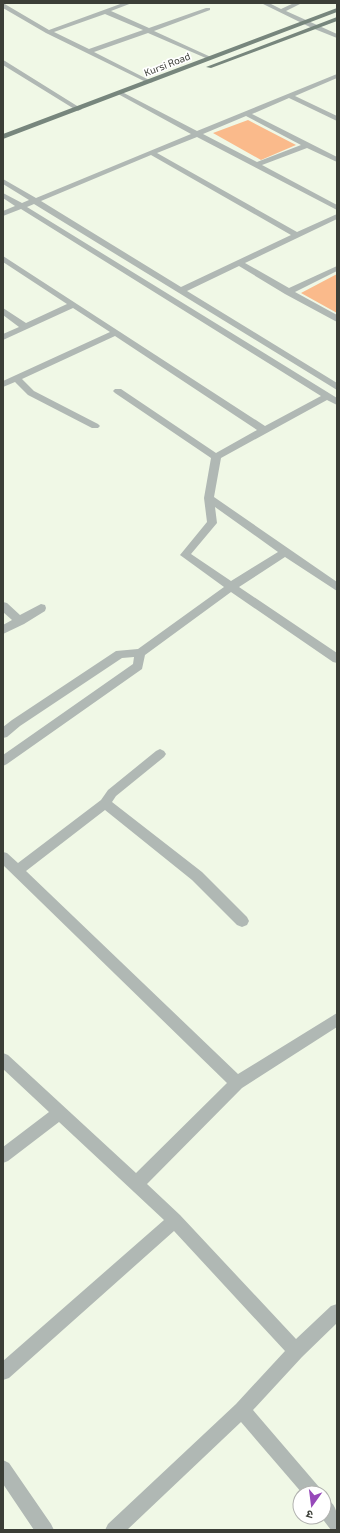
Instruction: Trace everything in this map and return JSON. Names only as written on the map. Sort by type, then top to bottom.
[{"type":"main road","name":"Kursi Road","points":[[3,137],[78,109],[127,96],[150,82],[337,10]]},
{"type":"main road","name":"Kursi Road","points":[[202,70],[337,18]]},
{"type":"main road","points":[[79,116],[86,114]]},
{"type":"main road","points":[[3,145],[43,130]]},
{"type":"street","points":[[48,32],[105,11],[116,5],[129,3]]},
{"type":"street","points":[[264,3],[314,27],[337,36]]},
{"type":"street","points":[[281,11],[299,3]]},
{"type":"street","points":[[3,5],[48,32],[150,82]]},
{"type":"street","points":[[88,52],[208,9]]},
{"type":"street","points":[[105,11],[210,58]]},
{"type":"street","points":[[3,62],[78,109]]},
{"type":"street","points":[[3,214],[337,76]]},
{"type":"street","points":[[127,96],[337,208]]},
{"type":"street","points":[[290,96],[336,118]]},
{"type":"street","points":[[247,114],[337,160]]},
{"type":"street","points":[[257,165],[307,145]]},
{"type":"street","points":[[152,153],[297,235]]},
{"type":"street","points":[[3,181],[337,387]]},
{"type":"street","points":[[3,195],[337,402]]},
{"type":"street","points":[[180,291],[337,216]]},
{"type":"street","points":[[3,258],[265,431]]},
{"type":"street","points":[[239,263],[337,319]]},
{"type":"street","points":[[288,292],[337,268]]},
{"type":"street","points":[[3,337],[73,305]]},
{"type":"street","points":[[3,311],[25,327]]},
{"type":"street","points":[[3,384],[115,333]]},
{"type":"street","points":[[17,378],[31,393],[95,426]]},
{"type":"street","points":[[118,391],[216,457]]},
{"type":"street","points":[[216,457],[327,396]]},
{"type":"street","points":[[216,457],[209,498],[212,523],[185,555],[337,659]]},
{"type":"street","points":[[209,498],[337,587]]},
{"type":"street","points":[[4,731],[120,654],[140,654],[232,586],[285,552]]},
{"type":"street","points":[[3,606],[20,621]]},
{"type":"street","points":[[3,630],[41,608]]},
{"type":"street","points":[[3,761],[138,666],[140,654]]},
{"type":"street","points":[[17,871],[105,803],[112,793],[160,754]]},
{"type":"street","points":[[105,803],[196,876],[242,921]]},
{"type":"street","points":[[3,857],[237,1083]]},
{"type":"street","points":[[136,1184],[237,1083],[337,1019]]},
{"type":"street","points":[[3,1060],[175,1220],[296,1351]]},
{"type":"street","points":[[3,1156],[60,1114]]},
{"type":"street","points":[[3,1372],[175,1220]]},
{"type":"street","points":[[114,1530],[242,1410],[296,1351],[337,1312]]},
{"type":"street","points":[[242,1410],[306,1485]]},
{"type":"street","points":[[3,1469],[45,1530]]},
{"type":"shaded area","points":[[248,120],[296,145],[261,160],[213,133]]},
{"type":"shaded area","points":[[337,274],[337,313],[301,293]]}]
